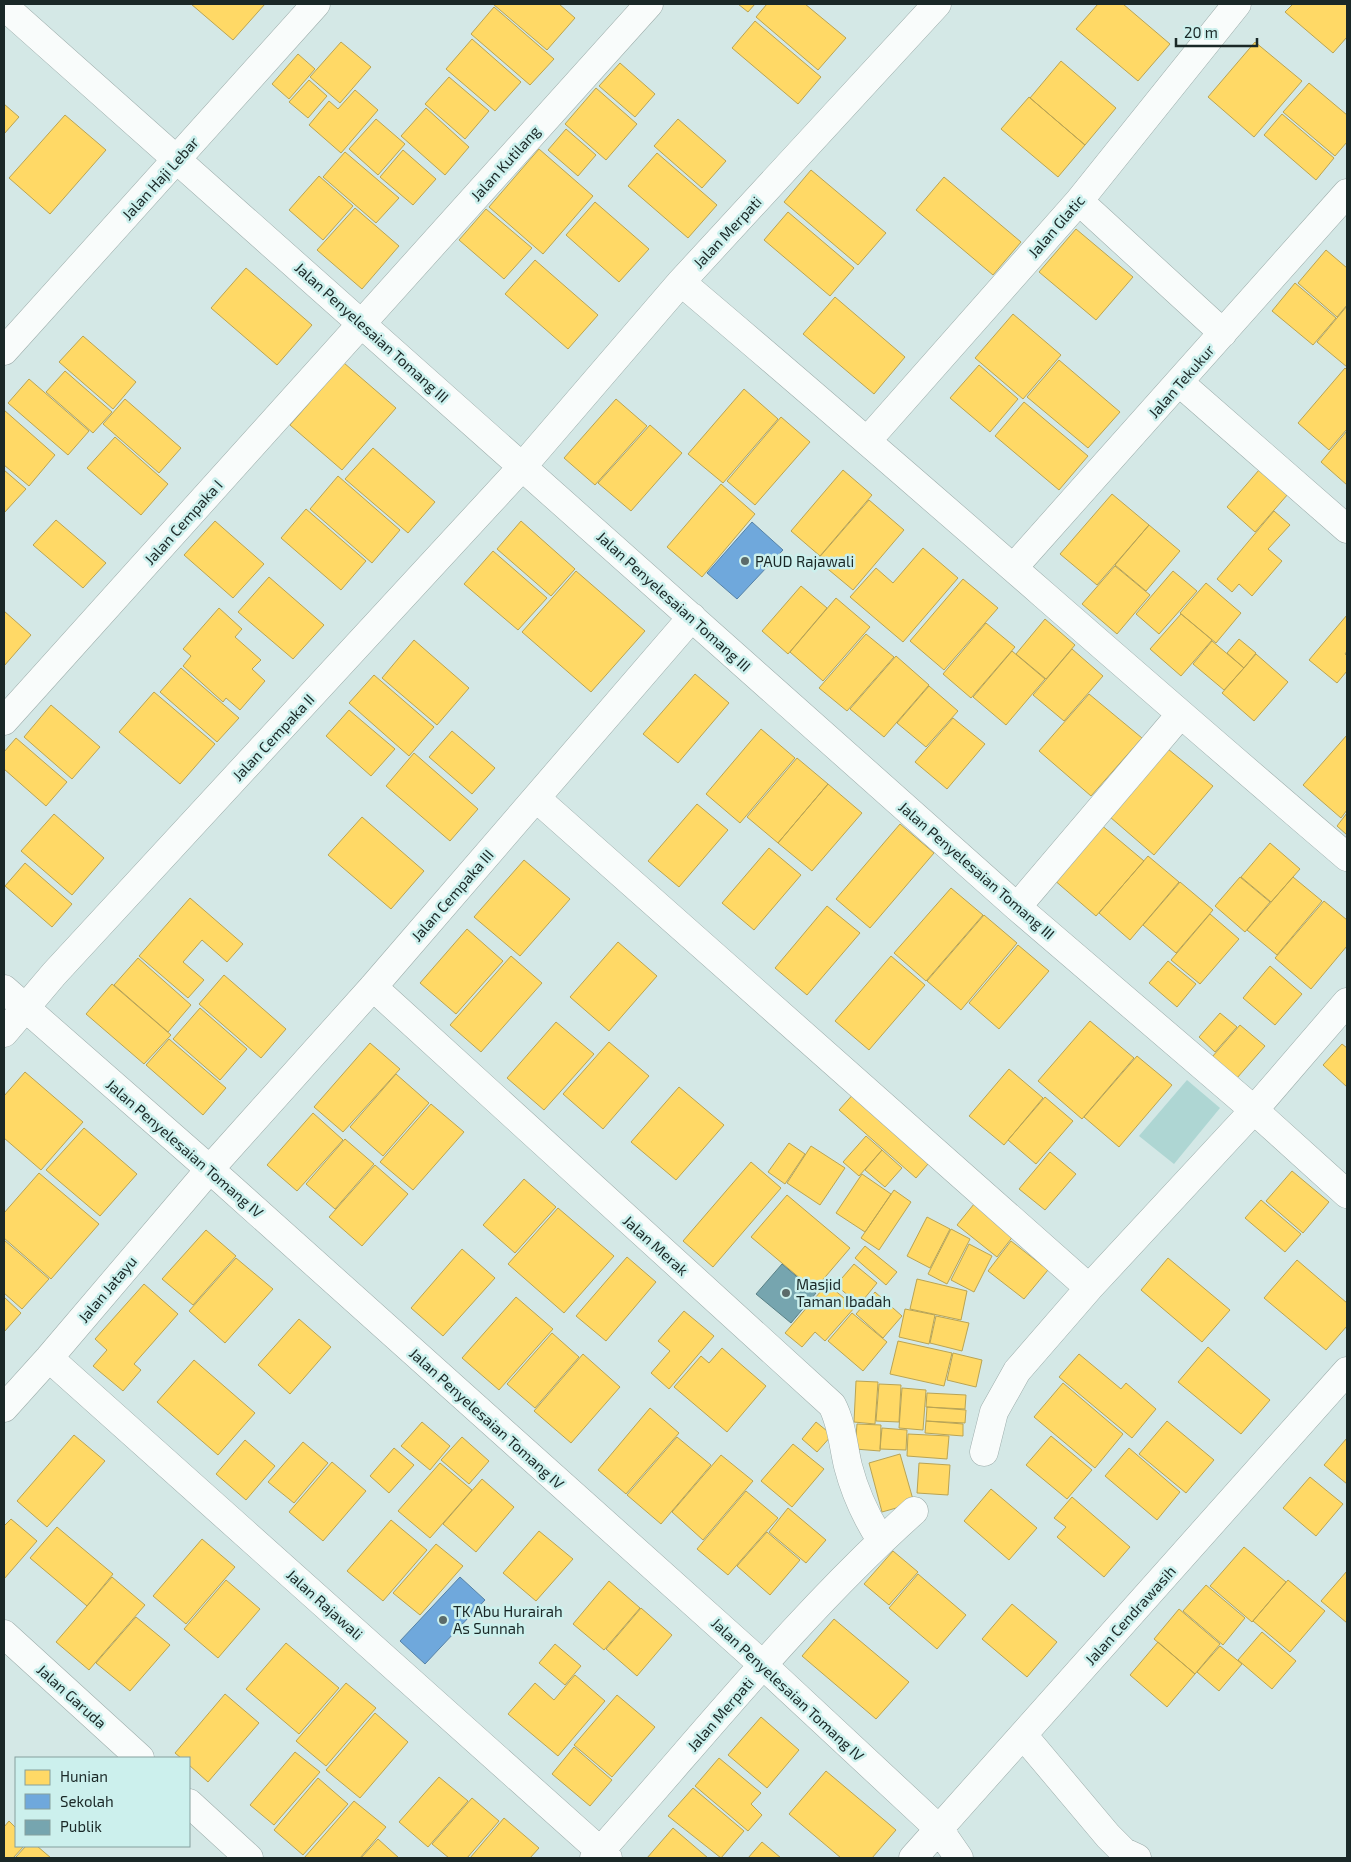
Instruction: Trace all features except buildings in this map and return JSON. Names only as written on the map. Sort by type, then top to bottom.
[{"type":"street","name":"Jalan Haji Lebar","points":[[4,351],[316,4]]},
{"type":"street","name":"Jalan Kutilang","points":[[362,324],[648,4]]},
{"type":"street","name":"Jalan Merpati","points":[[522,466],[681,282],[937,4]]},
{"type":"street","name":"Jalan Glatic","points":[[867,441],[1079,201],[1237,4]]},
{"type":"street","name":"Jalan Penyelesaian Tomang III","points":[[4,6],[1017,906],[1254,1110],[1347,1194]]},
{"type":"street","points":[[1079,201],[1223,334]]},
{"type":"street","name":"Jalan Tekukur","points":[[1014,567],[1223,334],[1344,205]]},
{"type":"street","points":[[681,282],[1014,567],[1180,715],[1347,857]]},
{"type":"street","name":"Jalan Cempaka I","points":[[4,721],[362,324]]},
{"type":"street","points":[[1180,383],[1347,529]]},
{"type":"street","name":"Jalan Cempaka II","points":[[4,1033],[24,1007],[522,466]]},
{"type":"street","name":"Jalan Cempaka III","points":[[209,1170],[373,987],[692,617]]},
{"type":"street","points":[[1017,906],[1180,715]]},
{"type":"street","points":[[536,798],[1089,1288]]},
{"type":"street","name":"Jalan Merak","points":[[373,987],[832,1405],[838,1418],[848,1467],[858,1497],[866,1517],[881,1540]]},
{"type":"street","name":"Jalan Penyelesaian Tomang IV","points":[[4,989],[763,1665],[939,1829],[959,1858]]},
{"type":"street","points":[[984,1452],[994,1412],[1017,1371],[1089,1288],[1254,1110],[1347,1002]]},
{"type":"street","name":"Jalan Jatayu","points":[[4,1408],[209,1170]]},
{"type":"street","name":"Jalan Rajawali","points":[[49,1358],[601,1856]]},
{"type":"street","name":"Jalan Cendrawasih","points":[[913,1858],[1347,1371]]},
{"type":"street","name":"Jalan Merpati","points":[[601,1856],[763,1665],[881,1540],[914,1511]]},
{"type":"street","name":"Jalan Garuda","points":[[4,1634],[139,1757]]},
{"type":"street","points":[[1023,1735],[1108,1836],[1124,1852],[1137,1858]]},
{"type":"street","points":[[190,1804],[249,1858]]},
{"type":"shaded area","points":[[1187,1080],[1220,1108],[1174,1164],[1139,1136]]},
{"type":"place","name":"PAUD Rajawali","points":[[745,561]]},
{"type":"place","name":"Masjid Taman Ibadah","points":[[786,1293]]},
{"type":"place","name":"TK Abu Hurairah As Sunnah","points":[[443,1620]]}]
